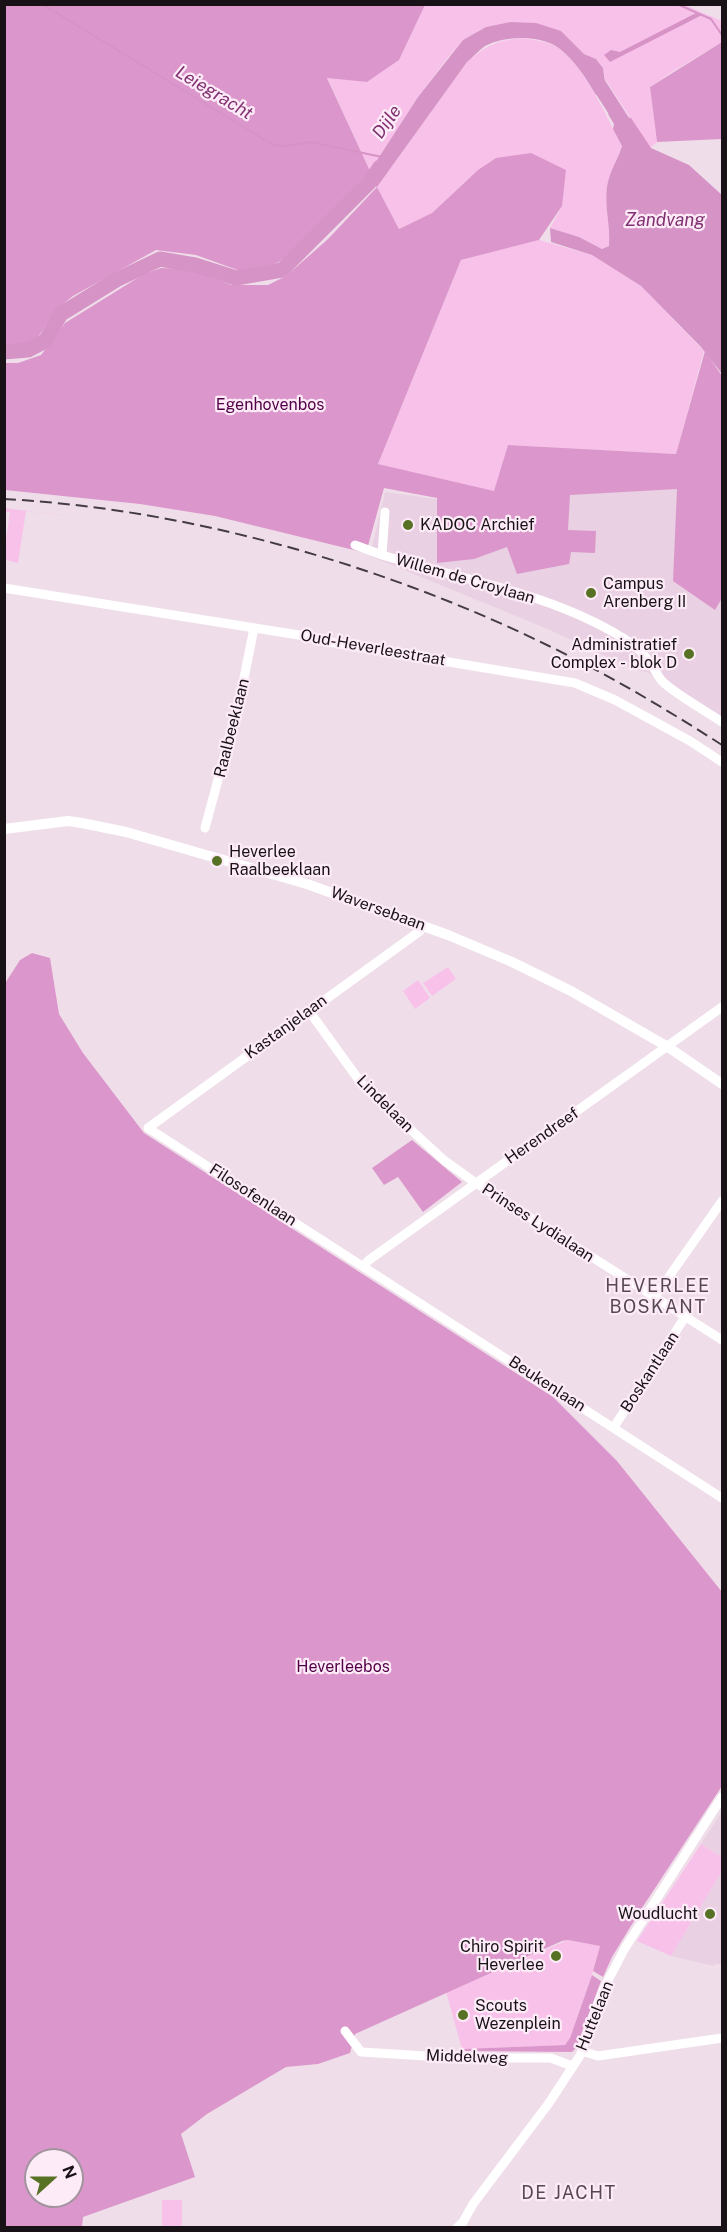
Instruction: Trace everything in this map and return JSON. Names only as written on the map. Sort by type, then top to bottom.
[{"type":"street","name":"Willem de Croylaan","points":[[382,555],[385,512]]},
{"type":"street","name":"Willem de Croylaan","points":[[356,545],[429,569],[474,578],[517,591],[600,625],[625,639],[644,654],[662,681],[723,722]]},
{"type":"street","name":"Oud-Heverleestraat","points":[[4,588],[305,636],[574,683],[625,705],[723,762]]},
{"type":"street","name":"Raalbeeklaan","points":[[205,828],[240,698],[254,628]]},
{"type":"street","name":"Waversebaan","points":[[4,829],[68,821],[126,832],[278,874],[423,925],[502,957],[571,991],[668,1047],[723,1084]]},
{"type":"street","name":"Kastanjelaan","points":[[148,1128],[421,930],[423,925]]},
{"type":"street","name":"Herendreef","points":[[364,1267],[476,1183],[723,1007]]},
{"type":"street","name":"Lindelaan","points":[[309,1011],[364,1087],[445,1161],[476,1183]]},
{"type":"street","name":"Filosofenlaan","points":[[148,1128],[364,1267]]},
{"type":"street","name":"Prinses Lydialaan","points":[[476,1183],[723,1340]]},
{"type":"street","points":[[654,1298],[723,1201]]},
{"type":"street","name":"Beukenlaan","points":[[364,1267],[723,1498]]},
{"type":"street","name":"Boskantlaan","points":[[614,1427],[686,1317]]},
{"type":"street","name":"Huttelaan","points":[[463,2226],[472,2204],[549,2103],[582,2051],[588,2027],[604,1988],[625,1948],[687,1849],[723,1797]]},
{"type":"street","name":"Middelweg","points":[[345,2031],[361,2052],[458,2058],[551,2058],[572,2066]]},
{"type":"street","points":[[582,2051],[598,2056],[723,2038]]},
{"type":"shaded area","points":[[425,5],[685,5],[722,21],[722,42],[650,87],[657,142],[650,148],[605,79],[603,68],[596,59],[584,54],[561,31],[510,22],[486,27],[463,40],[446,60],[418,97],[370,171],[327,77],[367,82],[399,60]]},
{"type":"shaded area","points":[[523,38],[555,46],[566,55],[594,92],[622,146],[607,186],[609,246],[602,249],[579,237],[550,228],[562,206],[478,170],[432,213],[399,229],[377,187],[467,62],[493,44]]},
{"type":"shaded area","points":[[539,240],[592,255],[641,286],[704,351],[676,454],[508,445],[495,492],[378,464],[461,260]]},
{"type":"shaded area","name":"Campus Arenberg II","points":[[551,483],[722,487],[722,722],[647,672],[632,669],[550,630],[370,556],[385,492],[509,509]]},
{"type":"shaded area","points":[[4,508],[128,523],[26,511],[18,563],[6,560],[5,566],[5,545],[10,512],[5,512]]},
{"type":"shaded area","points":[[448,967],[456,979],[432,996],[423,983]]},
{"type":"shaded area","points":[[418,980],[430,998],[415,1009],[403,991]]},
{"type":"shaded area","points":[[722,1812],[722,1857],[701,1844]]},
{"type":"shaded area","points":[[701,1844],[722,1857],[722,1871],[671,1956],[637,1941]]},
{"type":"shaded area","name":"Woudlucht","points":[[722,1871],[722,1964],[714,1966],[671,1956]]},
{"type":"shaded area","points":[[568,1940],[600,1946],[570,2038],[565,2045],[462,2049],[446,1992]]},
{"type":"shaded area","points":[[162,2200],[182,2200],[182,2227],[162,2227]]},
{"type":"green space","points":[[4,5],[425,5],[399,60],[367,82],[327,78],[370,171],[317,230],[279,262],[265,268],[243,272],[196,255],[156,250],[73,296],[56,310],[36,340],[23,344],[5,345]]},
{"type":"green space","points":[[722,42],[722,139],[657,142],[650,87]]},
{"type":"green space","name":"Egenhovenbos","points":[[531,153],[566,170],[562,206],[539,240],[461,260],[378,464],[494,491],[508,445],[676,454],[705,351],[722,376],[722,598],[715,610],[673,581],[677,489],[570,495],[568,530],[596,531],[595,553],[571,552],[569,564],[517,574],[507,547],[474,559],[437,563],[437,498],[384,488],[366,553],[215,516],[140,504],[5,490],[5,363],[18,363],[41,355],[65,323],[144,274],[161,268],[187,269],[232,285],[268,285],[286,276],[328,239],[377,187],[399,229],[432,213],[478,170],[496,158]]},
{"type":"green space","name":"Heverleebos","points":[[32,953],[50,958],[59,1014],[83,1053],[144,1133],[553,1397],[617,1461],[722,1592],[722,1786],[640,1911],[612,1957],[603,1977],[593,1971],[600,1946],[562,1941],[355,2034],[350,2053],[318,2064],[286,2067],[207,2114],[181,2134],[195,2177],[83,2217],[82,2227],[5,2227],[4,985],[20,960]]},
{"type":"green space","points":[[412,1140],[462,1182],[423,1212],[398,1177],[384,1185],[372,1168]]},
{"type":"green space","points":[[592,1975],[601,1981],[576,2048],[572,2052],[466,2051],[462,2049],[565,2045],[570,2038]]},
{"type":"water","points":[[696,13],[702,15],[610,62],[604,55],[611,50],[620,52]]},
{"type":"water","points":[[510,22],[536,23],[561,31],[584,54],[596,59],[603,68],[608,88],[596,95],[572,61],[560,49],[546,42],[520,38],[501,40],[485,46],[467,62],[377,187],[369,183],[370,171],[418,97],[463,40],[486,27]]},
{"type":"water","name":"Zandvang","points":[[620,106],[651,148],[689,165],[722,195],[722,374],[701,347],[641,286],[592,255],[551,242],[550,228],[579,237],[602,249],[609,246],[607,186],[622,146],[608,114]]},
{"type":"waterway","name":"Leiegracht","points":[[42,4],[273,145],[311,142],[382,157]]},
{"type":"waterway","points":[[677,4],[711,19],[722,35]]},
{"type":"waterway","name":"Dijle","points":[[592,74],[626,127]]},
{"type":"waterway","name":"Dijle","points":[[4,352],[28,350],[45,341],[61,314],[116,280],[160,259],[195,265],[236,278],[282,270],[369,183],[380,167]]},
{"type":"railway","points":[[4,499],[74,505],[144,515],[284,546],[353,567],[420,590],[549,646],[637,693],[722,745]]},
{"type":"place","name":"KADOC Archief","points":[[408,525]]},
{"type":"place","name":"Campus Arenberg II","points":[[591,593]]},
{"type":"place","name":"Administratief Complex - blok D","points":[[689,654]]},
{"type":"place","name":"Heverlee Raalbeeklaan","points":[[217,861]]},
{"type":"place","name":"Woudlucht","points":[[710,1914]]},
{"type":"place","name":"Chiro Spirit Heverlee","points":[[556,1956]]},
{"type":"place","name":"Scouts Wezenplein","points":[[463,2015]]},
{"type":"district","name":"HEVERLEE BOSKANT","points":[[658,1296]]},
{"type":"district","name":"DE JACHT","points":[[569,2193]]}]
